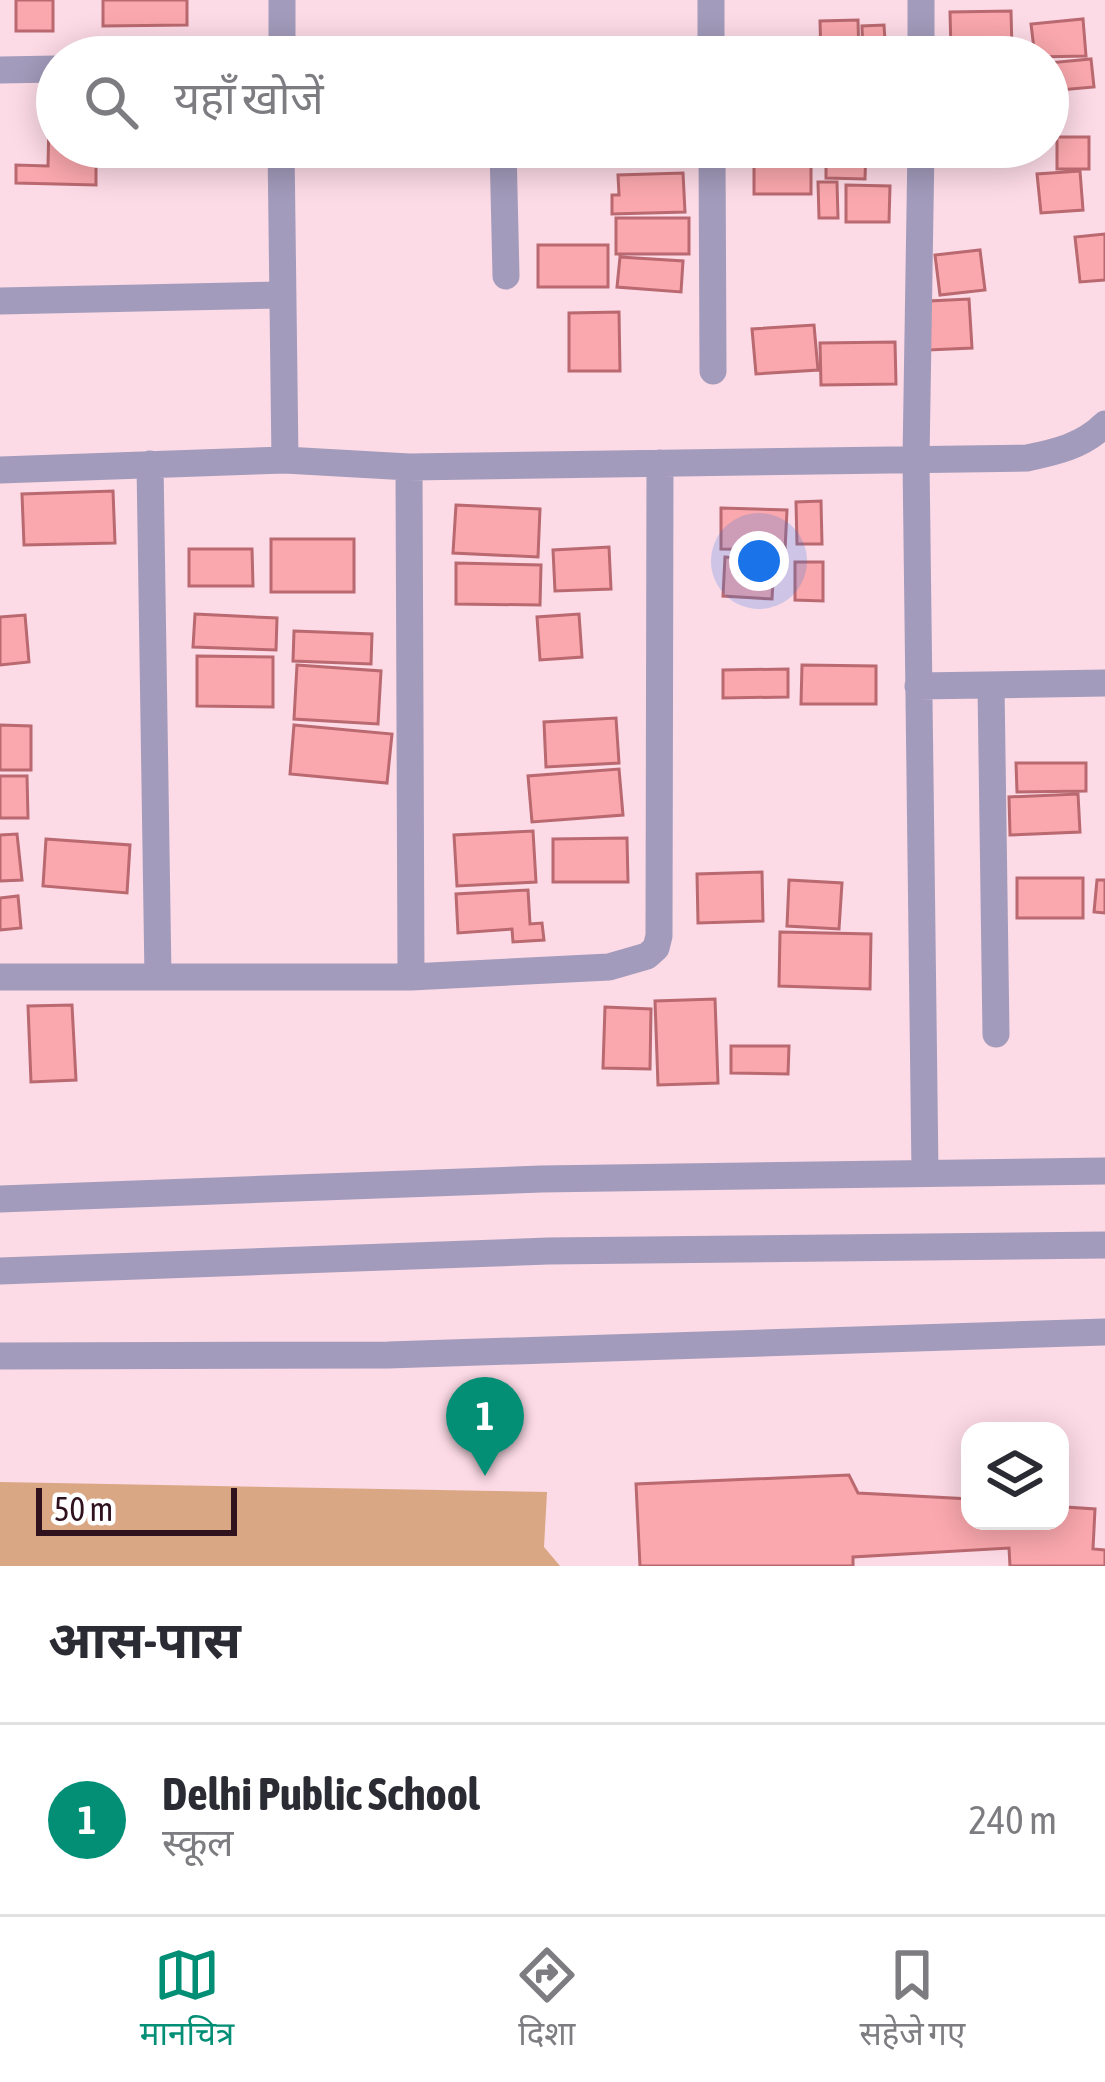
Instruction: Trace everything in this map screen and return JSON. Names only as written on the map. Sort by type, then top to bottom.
[{"type":"street","points":[[282,0],[282,36]]},
{"type":"street","points":[[711,0],[711,36]]},
{"type":"street","points":[[921,0],[921,36]]},
{"type":"street","points":[[0,70],[36,69]]},
{"type":"street","points":[[281,168],[285,460]]},
{"type":"street","points":[[503,168],[506,277]]},
{"type":"street","points":[[712,168],[713,371]]},
{"type":"street","points":[[921,168],[916,460],[925,1174]]},
{"type":"street","points":[[0,302],[280,295]]},
{"type":"street","points":[[0,470],[285,460],[409,467],[1027,458],[1060,451],[1092,437],[1105,424]]},
{"type":"street","points":[[0,977],[411,977],[609,967],[634,963],[656,947],[660,463]]},
{"type":"street","points":[[150,464],[158,976]]},
{"type":"street","points":[[409,467],[411,977]]},
{"type":"street","points":[[918,686],[1105,683]]},
{"type":"street","points":[[991,685],[996,1034]]},
{"type":"street","points":[[0,1199],[541,1179],[1105,1171]]},
{"type":"street","points":[[0,1271],[548,1251],[1105,1245]]},
{"type":"street","points":[[0,1357],[388,1355],[1105,1332]]},
{"type":"shaded area","points":[[0,1482],[547,1492],[544,1547],[560,1566],[0,1566]]},
{"type":"building","points":[[16,0],[53,0],[53,31],[16,31]]},
{"type":"building","points":[[103,0],[187,0],[187,25],[103,26]]},
{"type":"building","points":[[1011,11],[1012,36],[951,36],[950,12]]},
{"type":"building","points":[[1083,19],[1086,56],[1069,56],[1069,36],[1032,36],[1031,24]]},
{"type":"building","points":[[858,20],[858,36],[820,36],[820,21]]},
{"type":"building","points":[[884,25],[885,36],[862,36],[862,26]]},
{"type":"building","points":[[1091,59],[1094,87],[1069,89],[1069,61]]},
{"type":"building","points":[[1069,137],[1089,137],[1089,169],[1057,169],[1069,168]]},
{"type":"building","points":[[16,165],[96,168],[96,185],[16,183]]},
{"type":"building","points":[[754,168],[811,168],[811,194],[754,194]]},
{"type":"building","points":[[826,168],[865,168],[865,179],[826,178]]},
{"type":"building","points":[[1080,171],[1083,210],[1041,213],[1037,174]]},
{"type":"building","points":[[683,173],[685,212],[612,214],[612,195],[619,195],[618,175]]},
{"type":"building","points":[[818,182],[837,182],[838,218],[819,218]]},
{"type":"building","points":[[846,185],[890,186],[889,222],[846,222]]},
{"type":"building","points":[[616,218],[689,218],[689,254],[616,254]]},
{"type":"building","points":[[1105,234],[1105,280],[1080,282],[1075,237]]},
{"type":"building","points":[[538,245],[608,245],[608,287],[538,287]]},
{"type":"building","points":[[980,250],[985,290],[940,295],[935,255]]},
{"type":"building","points":[[620,257],[683,261],[681,292],[617,287]]},
{"type":"building","points":[[969,299],[972,348],[929,350],[929,301]]},
{"type":"building","points":[[619,312],[620,371],[569,371],[569,313]]},
{"type":"building","points":[[814,325],[818,370],[756,374],[752,329]]},
{"type":"building","points":[[895,342],[896,384],[821,385],[820,343]]},
{"type":"building","points":[[113,491],[115,543],[24,545],[22,494]]},
{"type":"building","points":[[821,501],[822,544],[797,544],[796,502]]},
{"type":"building","points":[[456,505],[540,509],[538,557],[453,553]]},
{"type":"building","points":[[721,508],[787,510],[785,550],[721,549]]},
{"type":"building","points":[[271,539],[354,539],[354,592],[271,592]]},
{"type":"building","points":[[609,547],[611,589],[555,591],[553,550]]},
{"type":"building","points":[[189,549],[252,549],[253,586],[189,586]]},
{"type":"building","points":[[725,557],[774,561],[772,599],[723,596]]},
{"type":"building","points":[[795,562],[823,562],[823,601],[795,600]]},
{"type":"building","points":[[456,563],[541,565],[540,605],[456,604]]},
{"type":"building","points":[[195,614],[277,618],[276,650],[193,647]]},
{"type":"building","points":[[579,614],[582,657],[540,660],[537,617]]},
{"type":"building","points":[[25,615],[29,662],[0,665],[0,617]]},
{"type":"building","points":[[294,631],[372,634],[371,664],[293,661]]},
{"type":"building","points":[[197,656],[273,657],[273,707],[197,706]]},
{"type":"building","points":[[297,665],[381,671],[378,724],[294,719]]},
{"type":"building","points":[[802,665],[876,666],[876,704],[801,704]]},
{"type":"building","points":[[788,669],[788,697],[723,698],[723,670]]},
{"type":"building","points":[[616,718],[619,763],[546,767],[544,722]]},
{"type":"building","points":[[0,725],[31,726],[31,770],[0,770]]},
{"type":"building","points":[[294,725],[392,734],[387,783],[290,774]]},
{"type":"building","points":[[1016,763],[1086,763],[1086,791],[1017,792]]},
{"type":"building","points":[[619,769],[623,815],[532,822],[528,776]]},
{"type":"building","points":[[0,776],[27,776],[28,818],[0,818]]},
{"type":"building","points":[[1078,794],[1080,832],[1010,835],[1009,797]]},
{"type":"building","points":[[533,831],[536,882],[457,886],[454,835]]},
{"type":"building","points":[[17,834],[22,880],[0,881],[0,835]]},
{"type":"building","points":[[627,838],[628,882],[553,882],[553,839]]},
{"type":"building","points":[[46,839],[130,845],[127,893],[43,886]]},
{"type":"building","points":[[762,872],[763,921],[698,923],[697,874]]},
{"type":"building","points":[[1017,878],[1083,878],[1083,918],[1017,918]]},
{"type":"building","points":[[789,880],[842,883],[839,929],[787,926]]},
{"type":"building","points":[[1097,880],[1105,880],[1105,913],[1094,912]]},
{"type":"building","points":[[528,890],[530,924],[542,923],[544,940],[513,942],[512,929],[458,933],[456,894]]},
{"type":"building","points":[[18,896],[21,928],[0,930],[0,898]]},
{"type":"building","points":[[780,932],[871,934],[870,989],[779,986]]},
{"type":"building","points":[[715,999],[718,1083],[658,1085],[655,1001]]},
{"type":"building","points":[[72,1005],[76,1080],[31,1082],[28,1006]]},
{"type":"building","points":[[605,1007],[651,1009],[650,1069],[603,1068]]},
{"type":"building","points":[[731,1046],[789,1046],[788,1074],[731,1073]]},
{"type":"building","points":[[849,1475],[858,1493],[961,1499],[961,1530],[1069,1530],[1069,1507],[1095,1509],[1093,1549],[1105,1550],[1105,1566],[1010,1566],[1009,1548],[853,1557],[853,1566],[640,1566],[636,1484]]},
{"type":"place","name":"Delhi Public School","points":[[485,1476]]}]
